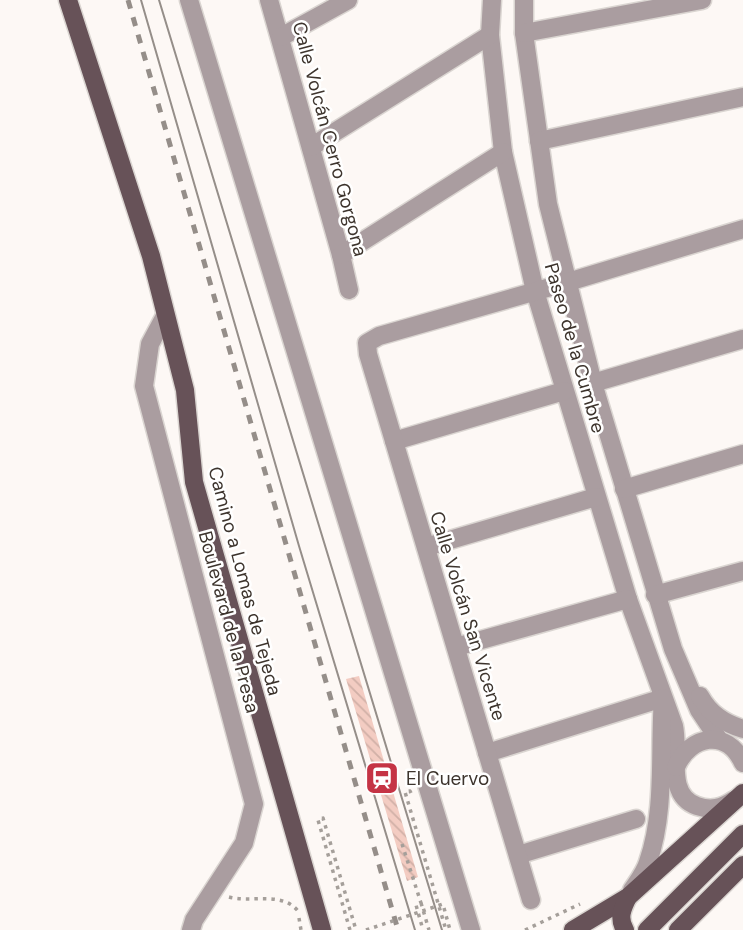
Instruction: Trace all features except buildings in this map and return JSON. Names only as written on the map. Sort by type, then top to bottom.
[{"type":"main road","name":"Camino a Lomas de Tejeda","points":[[68,0],[151,256],[185,390],[194,482],[322,930]]},
{"type":"main road","points":[[573,930],[628,897],[740,793]]},
{"type":"main road","points":[[649,928],[743,834]]},
{"type":"main road","points":[[678,930],[743,865]]},
{"type":"main road","points":[[625,930],[621,919],[622,908],[628,897]]},
{"type":"street","points":[[189,0],[471,930]]},
{"type":"street","name":"Calle Volcán Cerro Gorgona","points":[[269,0],[349,290]]},
{"type":"street","points":[[281,37],[348,0]]},
{"type":"street","name":"Paseo de la Cumbre","points":[[492,0],[490,35],[503,152],[535,291],[628,599],[677,739],[676,781],[681,795],[692,805],[706,809],[720,808],[740,793]]},
{"type":"street","name":"Paseo de la Cumbre","points":[[524,0],[524,33],[548,204],[593,383],[655,595],[678,661],[699,710],[719,740],[730,745],[743,763]]},
{"type":"street","points":[[524,33],[702,0]]},
{"type":"street","points":[[311,147],[490,35]]},
{"type":"street","points":[[539,141],[743,97]]},
{"type":"street","points":[[341,255],[503,152]]},
{"type":"street","points":[[535,291],[743,229]]},
{"type":"street","name":"Calle Volcán San Vicente","points":[[531,900],[368,354],[367,343],[379,336],[535,291]]},
{"type":"street","name":"Boulevard de la Presa","points":[[165,316],[150,344],[144,386],[254,804],[244,843],[194,920],[191,930]]},
{"type":"street","points":[[593,383],[743,339]]},
{"type":"street","points":[[394,441],[564,391]]},
{"type":"street","points":[[624,489],[743,454]]},
{"type":"street","points":[[426,547],[596,497]]},
{"type":"street","points":[[655,595],[743,571]]},
{"type":"street","points":[[456,648],[628,599]]},
{"type":"street","name":"Paseo de la Cumbre","points":[[678,661],[705,705],[725,723],[743,729]]},
{"type":"street","points":[[487,753],[663,698]]},
{"type":"street","name":"Paseo de la Cumbre","points":[[628,897],[648,864],[656,835],[663,698]]},
{"type":"street","points":[[676,767],[682,754],[692,744],[719,740]]},
{"type":"street","points":[[518,855],[636,819]]},
{"type":"path","points":[[410,791],[448,930],[405,792],[410,791]]},
{"type":"path","points":[[323,818],[353,930],[318,820],[323,818]]},
{"type":"path","points":[[402,844],[429,930]]},
{"type":"path","points":[[215,891],[232,899],[291,903],[298,910],[301,930]]},
{"type":"path","points":[[421,903],[416,905],[423,930]]},
{"type":"path","points":[[366,930],[443,904]]},
{"type":"tram line","points":[[141,0],[299,546],[415,930]]},
{"type":"tram line","points":[[159,0],[442,930]]},
{"type":"railway","points":[[128,0],[398,930]]},
{"type":"place","name":"El Cuervo","points":[[382,778]]}]
